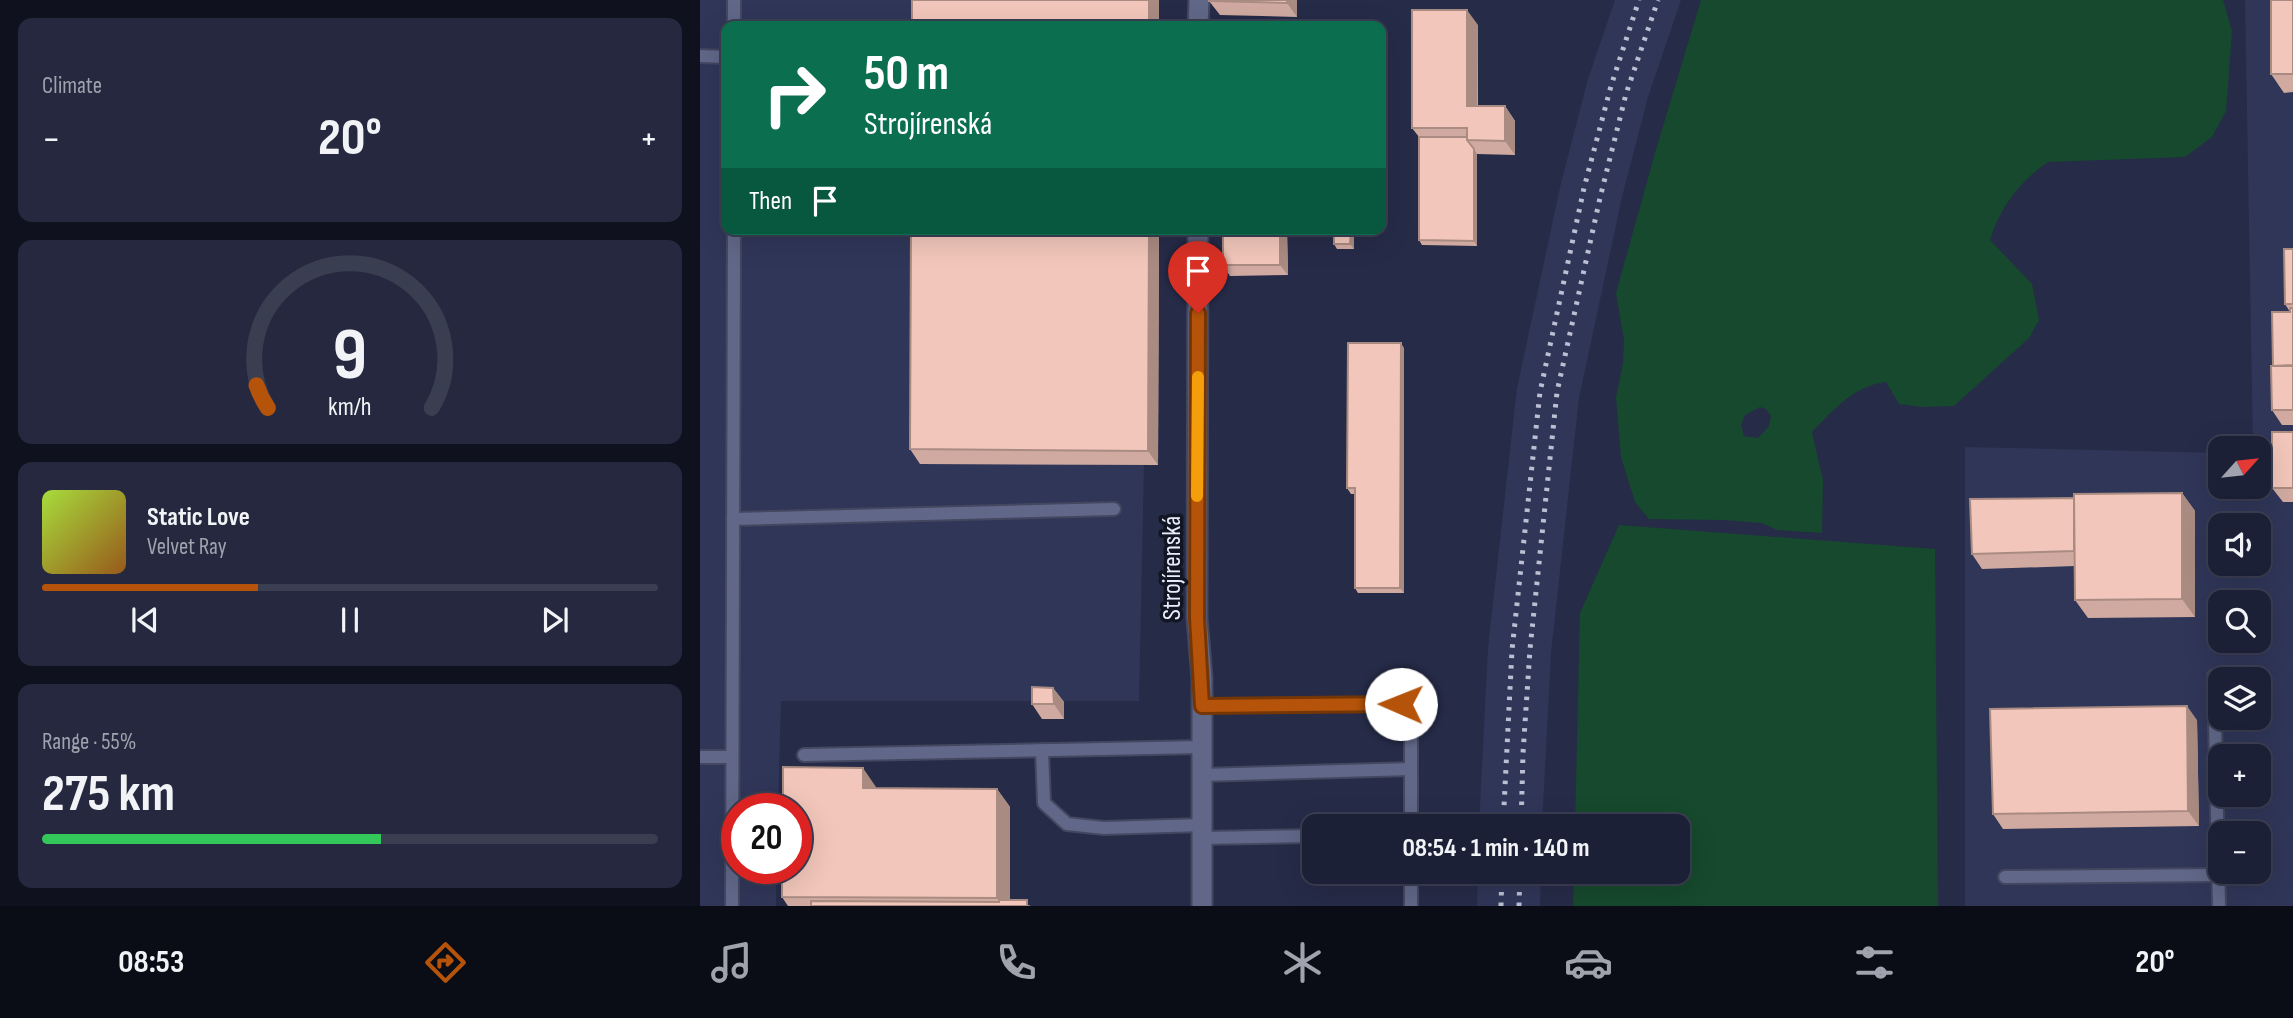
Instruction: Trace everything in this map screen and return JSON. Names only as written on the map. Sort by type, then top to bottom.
[{"type":"street","points":[[1198,21],[1199,0]]},
{"type":"street","name":"Strojírenská","points":[[1198,235],[1197,618],[1202,706],[1202,906]]},
{"type":"lane","points":[[734,0],[734,21]]},
{"type":"lane","points":[[700,56],[721,57]]},
{"type":"lane","points":[[732,906],[734,235]]},
{"type":"lane","points":[[733,519],[1114,509]]},
{"type":"lane","points":[[1202,706],[1401,704],[1408,710],[1411,720],[1411,814]]},
{"type":"lane","points":[[2215,730],[2217,821]]},
{"type":"lane","points":[[804,755],[1202,747]]},
{"type":"lane","points":[[1042,750],[1044,803],[1068,824],[1104,828],[1302,835]]},
{"type":"lane","points":[[700,757],[732,757]]},
{"type":"lane","points":[[1202,775],[1411,769]]},
{"type":"lane","points":[[2005,877],[2208,875]]},
{"type":"lane","points":[[1411,884],[1411,906]]},
{"type":"lane","points":[[2218,884],[2219,906]]},
{"type":"shaded area","points":[[700,0],[1153,0],[1153,21],[721,21],[721,235],[1149,235],[1139,701],[781,701],[778,793],[721,793],[721,884],[776,884],[776,906],[700,906]]},
{"type":"shaded area","points":[[1615,0],[1681,0],[1648,97],[1622,197],[1579,398],[1551,653],[1543,814],[1480,814],[1488,648],[1517,388],[1561,183],[1588,79]]},
{"type":"shaded area","points":[[2245,0],[2293,0],[2293,906],[1965,906],[1965,447],[2208,453],[2208,499],[2272,499],[2272,436],[2253,436]]},
{"type":"shaded area","points":[[1478,884],[1541,884],[1540,906],[1477,906]]},
{"type":"green space","points":[[1701,0],[2223,0],[2232,31],[2226,111],[2212,137],[2185,157],[2048,162],[2020,186],[2005,206],[1990,240],[2032,284],[2039,320],[2029,338],[1954,406],[1921,407],[1899,404],[1886,382],[1875,384],[1854,394],[1812,432],[1823,480],[1822,533],[1777,530],[1762,523],[1649,519],[1635,502],[1621,457],[1616,397],[1623,364],[1624,340],[1616,293]],"holes":[[[1760,407],[1766,409],[1771,416],[1769,426],[1758,438],[1744,436],[1741,425],[1745,415]]]},
{"type":"green space","points":[[1619,525],[1935,549],[1938,906],[1573,906],[1574,884],[1690,884],[1690,814],[1575,814],[1580,613]]},
{"type":"building","points":[[912,0],[1149,0],[1149,21],[912,21]]},
{"type":"building","points":[[1287,0],[1287,3],[1209,1]]},
{"type":"building","points":[[2271,0],[2293,0],[2293,74],[2271,74]]},
{"type":"building","points":[[1412,10],[1467,10],[1467,106],[1505,106],[1505,141],[1467,140],[1467,128],[1412,128]]},
{"type":"building","points":[[1419,137],[1467,137],[1474,149],[1474,241],[1419,240]]},
{"type":"building","points":[[911,235],[1149,235],[1148,451],[910,449]]},
{"type":"building","points":[[1223,235],[1280,235],[1280,265],[1223,265]]},
{"type":"building","points":[[1334,235],[1351,235],[1350,244],[1334,244]]},
{"type":"building","points":[[2284,249],[2293,249],[2293,304],[2285,304]]},
{"type":"building","points":[[2290,308],[2293,308],[2293,365],[2273,366],[2272,312],[2290,312]]},
{"type":"building","points":[[1348,343],[1401,343],[1400,588],[1355,588],[1355,488],[1347,488]]},
{"type":"building","points":[[2271,366],[2293,366],[2293,410],[2272,410]]},
{"type":"building","points":[[2272,432],[2293,432],[2293,488],[2272,488]]},
{"type":"building","points":[[2182,493],[2182,599],[2075,600],[2074,494]]},
{"type":"building","points":[[2074,498],[2074,551],[1972,554],[1970,499]]},
{"type":"building","points":[[1032,687],[1053,688],[1054,704],[1032,704]]},
{"type":"building","points":[[2187,706],[2188,811],[1993,814],[1990,709]]},
{"type":"building","points":[[783,767],[863,768],[863,788],[997,789],[997,898],[782,897],[782,884],[812,884],[812,793],[783,793]]},
{"type":"building","points":[[1027,900],[1027,906],[811,906],[811,901]]},
{"type":"railway","points":[[1504,814],[1512,650],[1540,392],[1584,188],[1611,86],[1639,0]]},
{"type":"railway","points":[[1521,814],[1530,649],[1557,392],[1626,94],[1658,0]]},
{"type":"railway","points":[[1501,906],[1502,884]]},
{"type":"railway","points":[[1519,906],[1520,884]]},
{"type":"slow traffic","points":[[1197,496],[1198,377]]},
{"type":"route","points":[[1198,313],[1197,618],[1202,706],[1401,704]]}]
